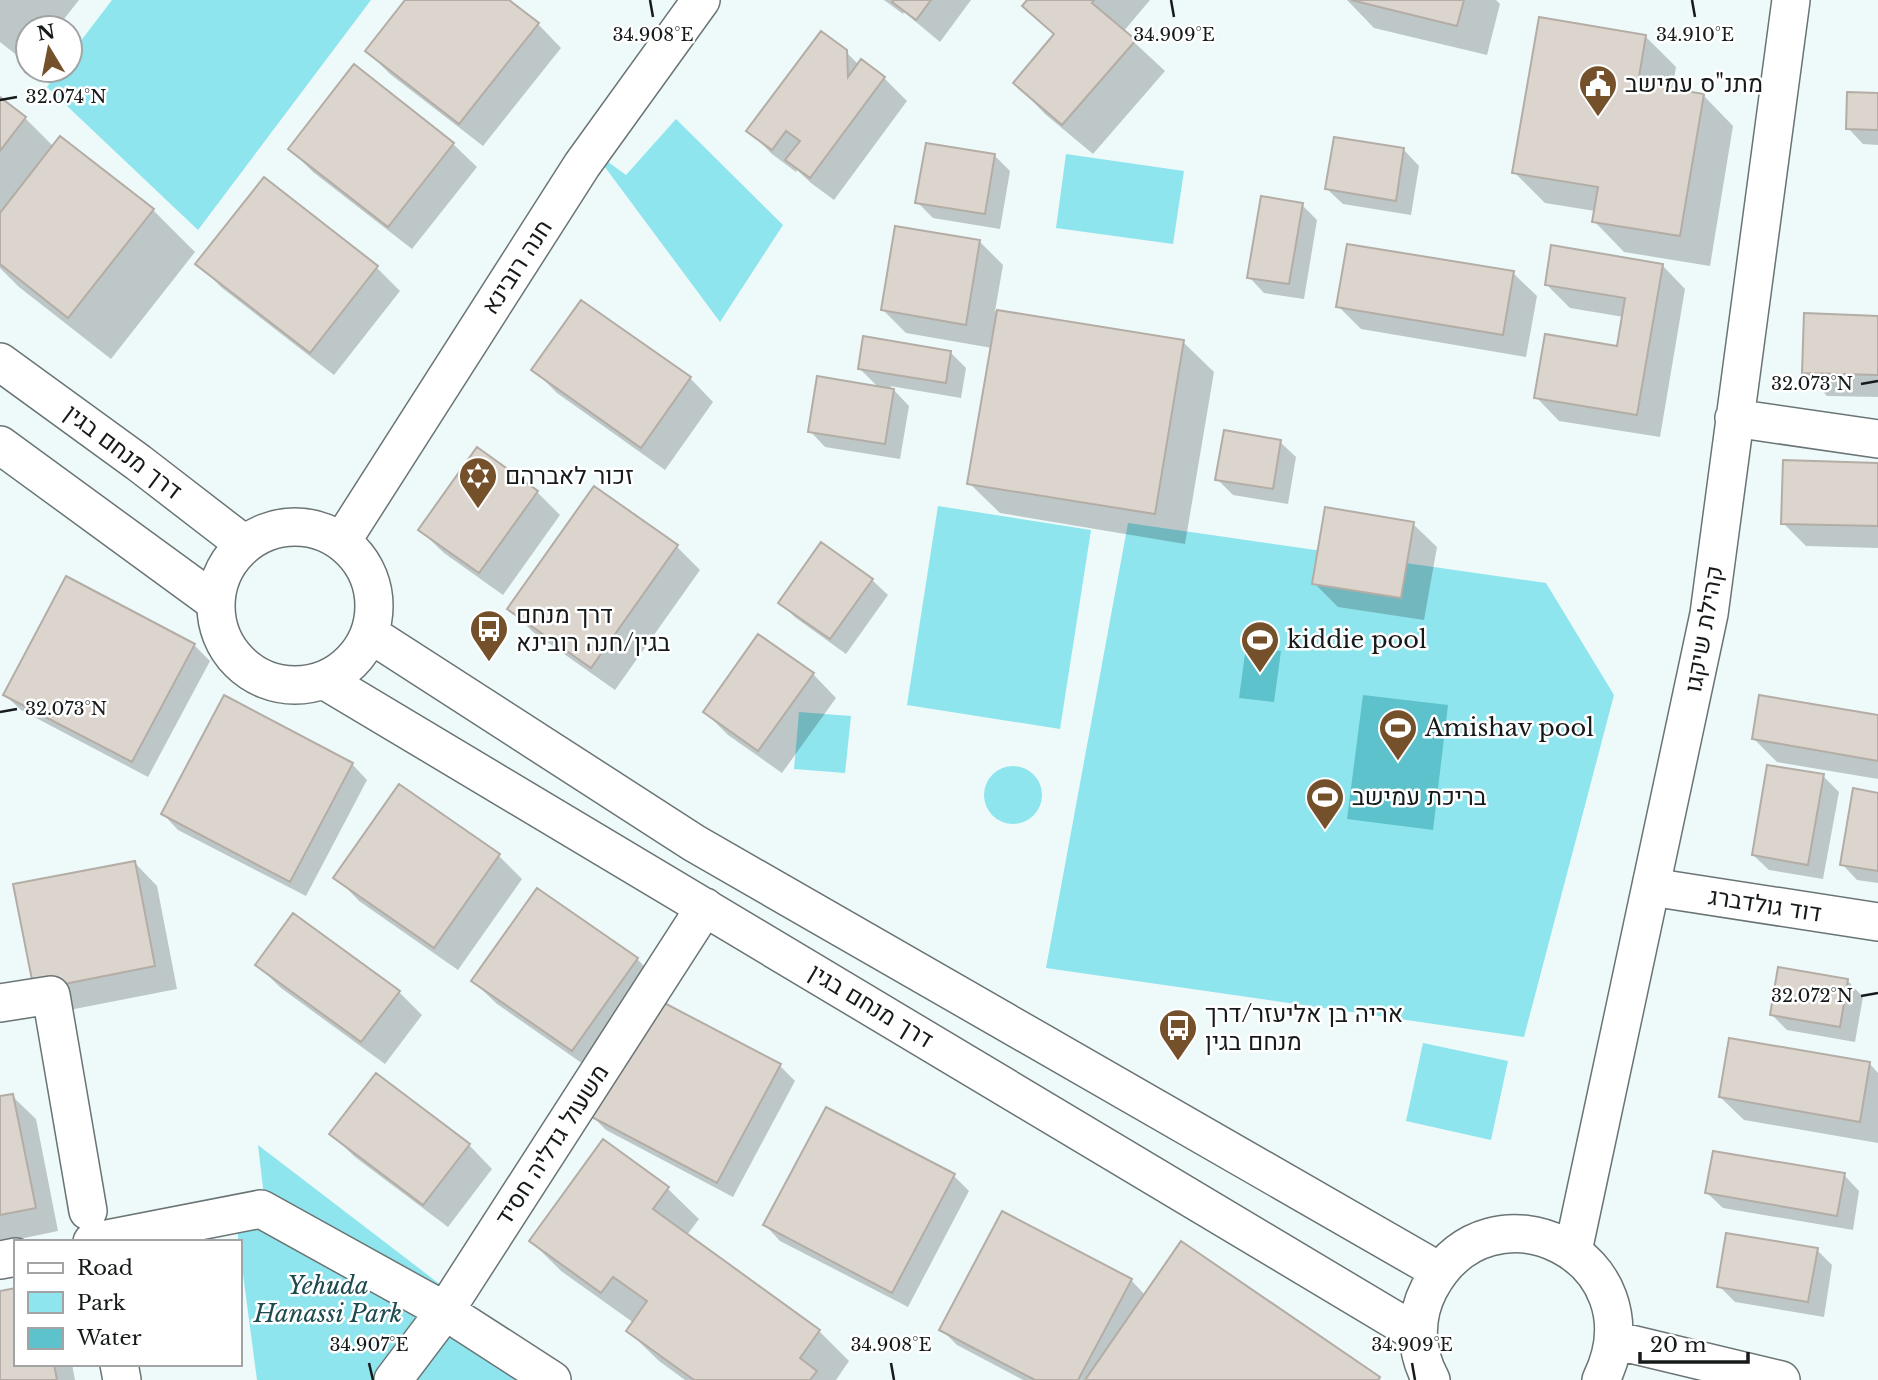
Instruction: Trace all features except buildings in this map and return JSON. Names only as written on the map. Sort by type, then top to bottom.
[{"type":"street","name":"חנה רובינא","points":[[342,541],[583,165],[701,0]]},
{"type":"street","name":"קהילת שיקגו","points":[[1573,1251],[1707,625],[1791,0]]},
{"type":"street","name":"דרך מנחם בגין","points":[[0,362],[139,463],[244,544]]},
{"type":"street","points":[[1734,418],[1878,439]]},
{"type":"street","points":[[0,445],[215,601]]},
{"type":"street","points":[[290,526],[317,529],[342,541],[361,560],[372,585],[375,613],[370,634],[359,653],[344,668],[324,680],[301,685],[278,684],[257,675],[238,661],[225,644],[217,623],[215,601],[219,580],[229,561],[244,544],[263,533],[290,526]]},
{"type":"street","points":[[370,634],[694,843],[1439,1271]]},
{"type":"street","name":"דרך מנחם בגין","points":[[324,680],[1418,1334]]},
{"type":"street","name":"דוד גולדברג","points":[[1651,887],[1878,922]]},
{"type":"street","name":"משעול גדליה חסיד","points":[[393,1380],[445,1311],[705,907]]},
{"type":"street","points":[[0,1003],[51,995],[90,1226],[261,1209],[445,1311],[552,1380]]},
{"type":"street","points":[[1431,1380],[1421,1356],[1418,1334],[1423,1301],[1439,1271],[1461,1250],[1488,1238],[1517,1233],[1546,1238],[1573,1251],[1595,1272],[1607,1293],[1613,1316],[1614,1339],[1609,1363],[1601,1380]]},
{"type":"street","points":[[1614,1339],[1781,1380]]},
{"type":"green space","points":[[112,0],[371,0],[198,230],[47,87],[49,84],[84,84],[84,37]]},
{"type":"green space","points":[[676,119],[783,225],[720,322],[593,151],[626,175]]},
{"type":"green space","points":[[1066,154],[1184,171],[1173,244],[1056,228]]},
{"type":"green space","points":[[938,506],[1091,530],[1060,729],[907,705]]},
{"type":"green space","name":"בריכת עמישב","points":[[1128,523],[1546,583],[1614,695],[1524,1037],[1046,968]]},
{"type":"green space","points":[[799,712],[851,716],[845,773],[794,769]]},
{"type":"green space","points":[[1013,766],[1029,771],[1037,779],[1042,795],[1037,811],[1029,819],[1013,824],[997,819],[989,811],[984,795],[989,779],[997,771]]},
{"type":"green space","points":[[1423,1043],[1508,1061],[1491,1140],[1406,1121]]},
{"type":"green space","name":"Yehuda Hanassi Park","points":[[258,1145],[565,1380],[257,1380],[242,1267],[242,1240],[238,1240],[237,1229],[268,1231]]},
{"type":"water","name":"kiddie pool","points":[[1246,646],[1281,651],[1274,702],[1239,698]]},
{"type":"water","name":"Amishav pool","points":[[1363,695],[1448,705],[1433,830],[1347,819]]},
{"type":"place","name":"מתנ\"ס עמישב","points":[[1598,118]]},
{"type":"place","name":"זכור לאברהם","points":[[478,510]]},
{"type":"place","name":"דרך מנחם בגין/חנה רובינא","points":[[489,663]]},
{"type":"place","name":"kiddie pool","points":[[1260,674]]},
{"type":"place","name":"Amishav pool","points":[[1398,762]]},
{"type":"place","name":"בריכת עמישב","points":[[1325,831]]},
{"type":"place","name":"אריה בן אליעזר/דרך מנחם בגין","points":[[1178,1062]]}]
